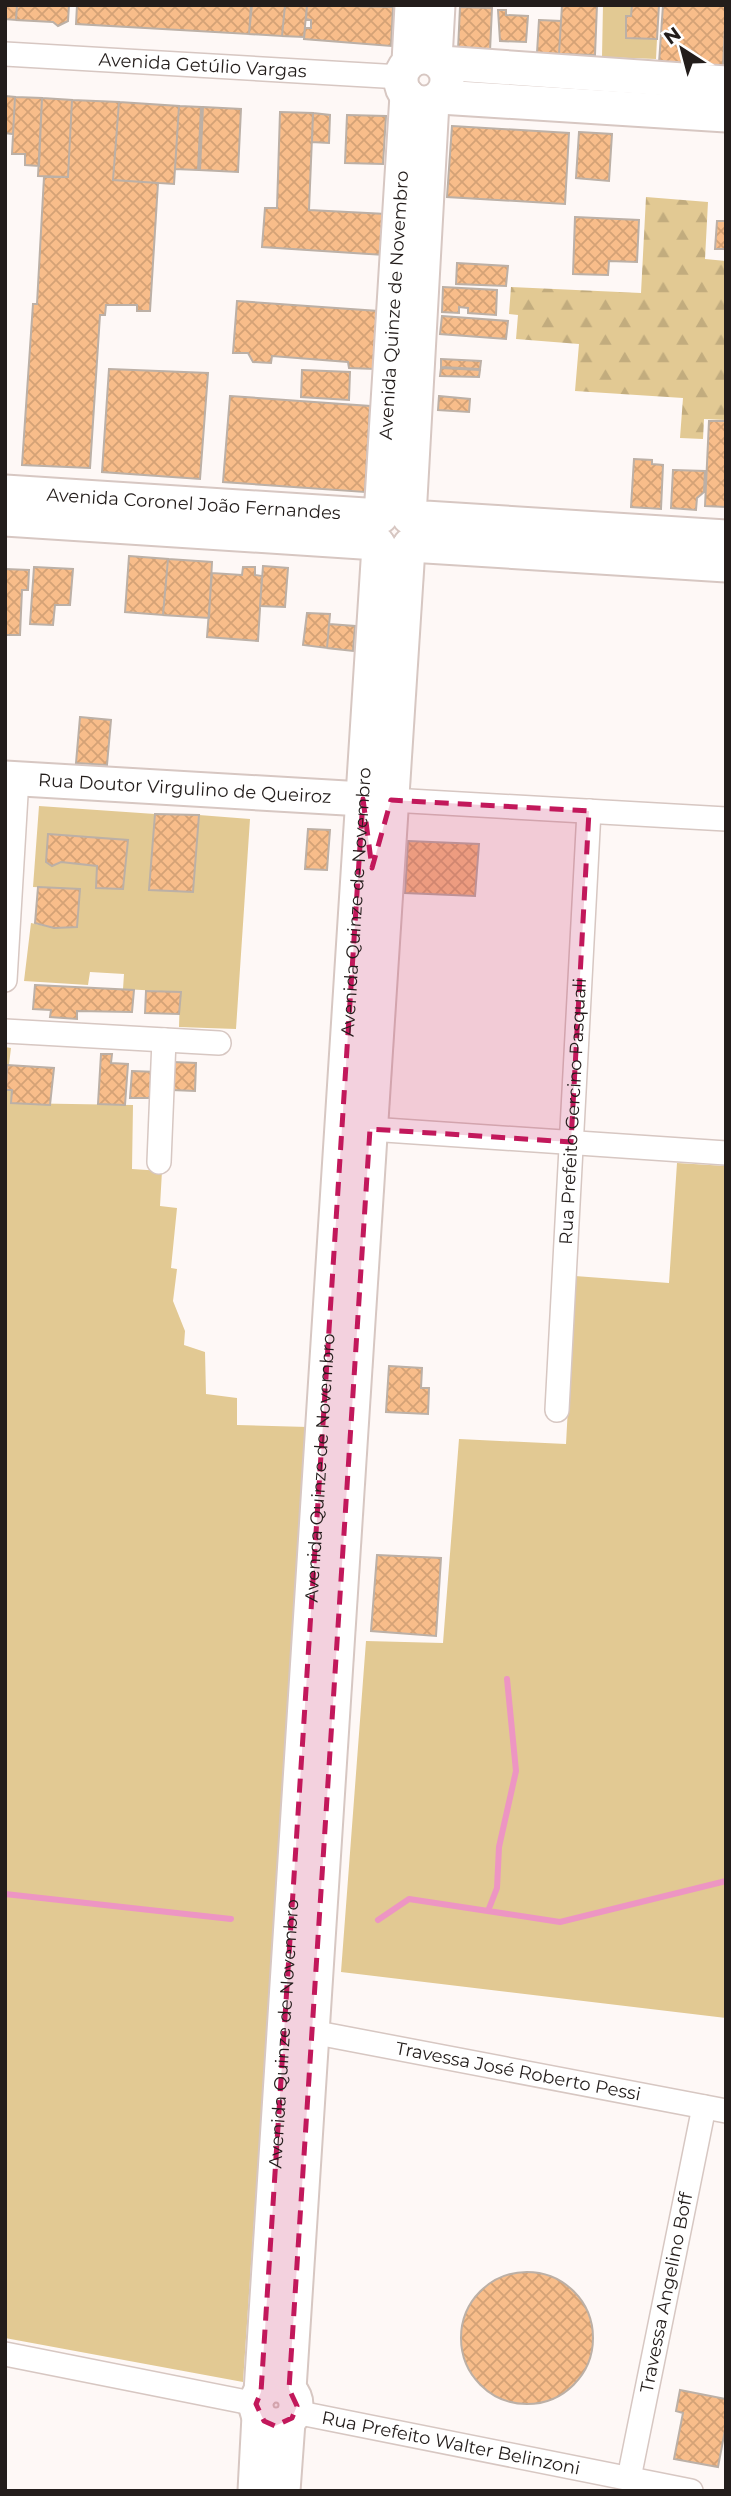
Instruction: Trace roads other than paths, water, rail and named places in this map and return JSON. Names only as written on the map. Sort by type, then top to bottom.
[{"type":"street","name":"Avenida Quinze de Novembro","points":[[412,5],[424,79]]},
{"type":"street","name":"Avenida Quinze de Novembro","points":[[283,2491],[275,2406],[424,79],[438,5]]},
{"type":"street","name":"Avenida Getúlio Vargas","points":[[5,54],[424,79],[726,83]]},
{"type":"street","name":"Avenida Getúlio Vargas","points":[[424,79],[726,115]]},
{"type":"street","name":"Avenida Coronel João Fernandes","points":[[5,492],[394,536],[726,565]]},
{"type":"street","name":"Avenida Coronel João Fernandes","points":[[5,519],[394,536],[726,537]]},
{"type":"street","name":"Rua Doutor Virgulino de Queiroz","points":[[11,778],[726,819]]},
{"type":"street","points":[[5,980],[11,778]]},
{"type":"street","name":"Avenida Quinze de Novembro","points":[[255,2491],[275,2406],[312,2032],[370,1129],[377,800]]},
{"type":"street","name":"Rua Prefeito Gercino Pasquali","points":[[557,1410],[589,811]]},
{"type":"street","points":[[5,1031],[219,1043]]},
{"type":"street","points":[[159,1162],[164,1040]]},
{"type":"street","points":[[370,1129],[726,1153]]},
{"type":"street","name":"Travessa José Roberto Pessi","points":[[312,2032],[715,2109]]},
{"type":"street","name":"Travessa Angelino Boff","points":[[629,2479],[715,2109]]},
{"type":"street","name":"Rua Prefeito Walter Belinzoni","points":[[5,2354],[691,2491]]},
{"type":"waterway","points":[[488,1911],[497,1888],[499,1847],[516,1771],[507,1679]]},
{"type":"waterway","points":[[378,1920],[409,1899],[560,1922],[726,1881]]},
{"type":"waterway","points":[[5,1894],[231,1919]]}]
